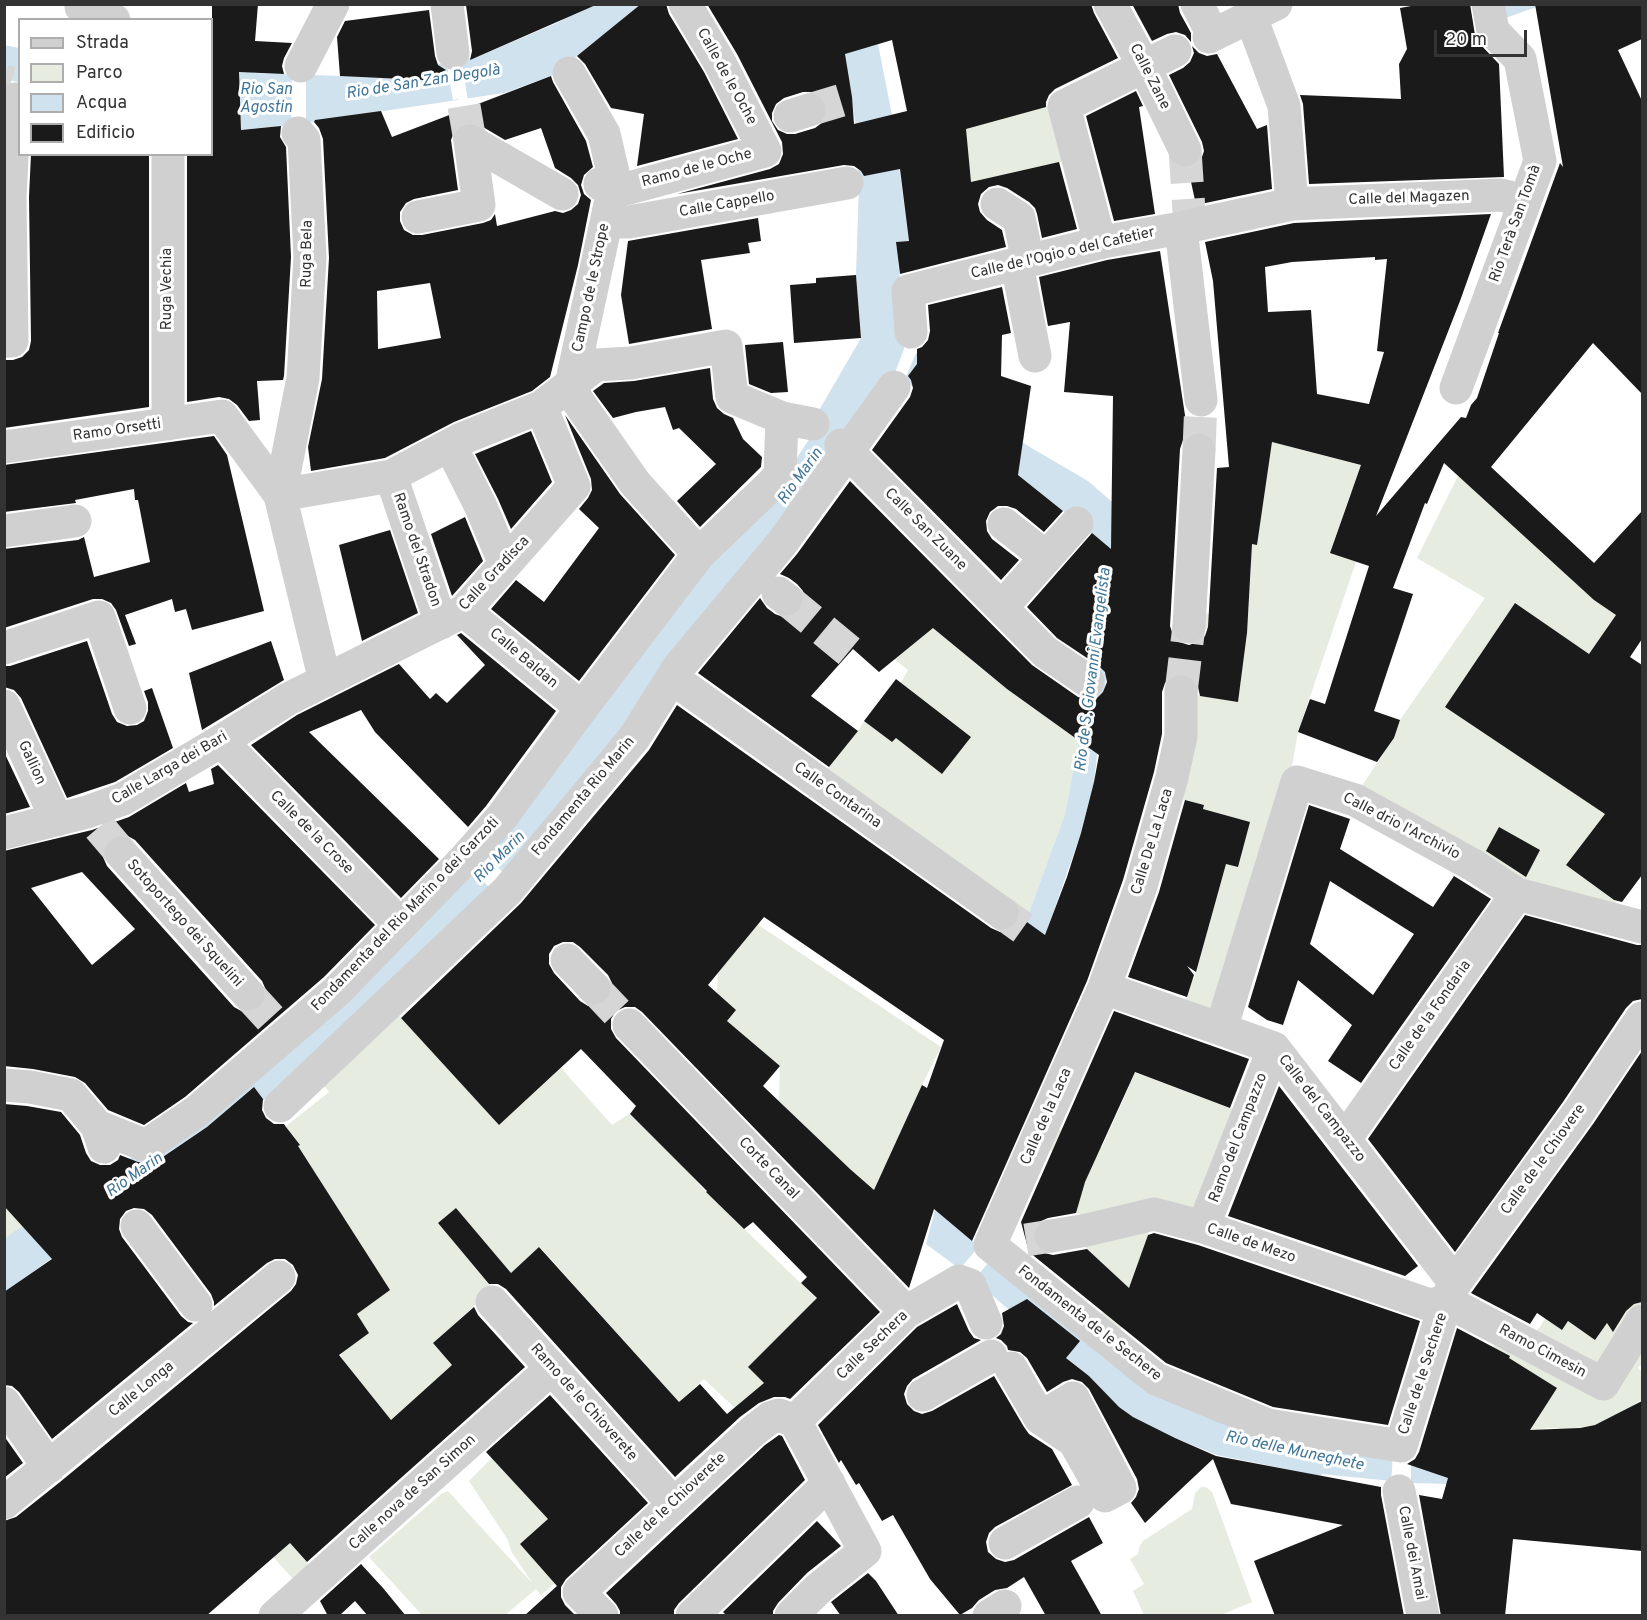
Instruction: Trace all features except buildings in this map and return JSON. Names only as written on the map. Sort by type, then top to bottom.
[{"type":"street","points":[[301,66],[333,4]]},
{"type":"street","points":[[447,4],[453,53]]},
{"type":"street","name":"Calle de le Oche","points":[[685,4],[759,135]]},
{"type":"street","name":"Calle Zane","points":[[1110,4],[1144,66],[1185,150]]},
{"type":"street","points":[[1197,4],[1214,35],[1263,11],[1284,105],[1293,204]]},
{"type":"street","points":[[80,10],[107,18]]},
{"type":"street","name":"Rio Terà San Tomà","points":[[1456,388],[1540,161],[1520,59],[1490,18]]},
{"type":"street","points":[[1100,243],[1064,105],[1175,51]]},
{"type":"street","points":[[569,74],[604,134],[614,186]]},
{"type":"street","points":[[8,341],[10,197],[15,99]]},
{"type":"street","name":"Ruga Bela","points":[[280,495],[303,378],[310,257],[304,140],[298,133]]},
{"type":"street","name":"Ramo de le Oche","points":[[614,186],[759,135]]},
{"type":"street","points":[[418,217],[479,205],[470,141],[562,194]]},
{"type":"street","name":"Ruga Vechia","points":[[168,156],[168,424]]},
{"type":"street","name":"Calle Cappello","points":[[606,222],[629,222],[847,183]]},
{"type":"street","name":"Campo de le Strope","points":[[560,399],[614,186]]},
{"type":"street","name":"Calle del Magazen","points":[[1293,204],[1501,195],[1525,201]]},
{"type":"street","points":[[997,204],[1019,218],[1035,356]]},
{"type":"street","name":"Calle de l'Ogio o del Cafetier","points":[[911,332],[908,291],[1100,243],[1293,204]]},
{"type":"street","points":[[1181,228],[1201,400]]},
{"type":"street","name":"Campo de le Strope","points":[[560,399],[596,365],[631,363],[726,346],[732,398],[798,421],[780,474]]},
{"type":"street","name":"Fondamenta Rio Marin","points":[[280,1106],[508,893],[634,738],[678,668],[770,587],[782,543],[844,449],[894,387]]},
{"type":"street","points":[[325,681],[280,495],[391,476],[455,442],[560,399],[699,554]]},
{"type":"street","name":"Calle Gradisca","points":[[325,681],[453,617],[505,564],[574,486],[560,399]]},
{"type":"street","name":"Ramo Orsetti","points":[[4,447],[222,416],[280,495]]},
{"type":"street","points":[[455,442],[505,564]]},
{"type":"street","name":"Calle San Zuane","points":[[844,449],[1045,652],[1088,681]]},
{"type":"street","points":[[1190,626],[1199,450]]},
{"type":"street","name":"Fondamenta del Rio Marin o dei Garzoti","points":[[4,1085],[30,1087],[71,1095],[101,1138],[147,1145],[196,1112],[283,1033],[337,991],[463,861],[501,818],[699,554],[780,474]]},
{"type":"street","name":"Ramo del Stradon","points":[[391,476],[453,617]]},
{"type":"street","points":[[4,531],[75,521]]},
{"type":"street","points":[[1002,607],[1077,523]]},
{"type":"street","points":[[1004,524],[1046,558]]},
{"type":"street","points":[[4,648],[99,617],[130,708]]},
{"type":"street","name":"Calle Baldan","points":[[453,617],[582,708]]},
{"type":"street","name":"Calle Contarina","points":[[672,678],[1002,913]]},
{"type":"street","name":"Calle Larga dei Bari","points":[[4,833],[80,818],[123,799],[288,699],[325,681]]},
{"type":"street","name":"Calle De La Laca","points":[[1104,988],[1141,886],[1173,777],[1181,736],[1181,692]]},
{"type":"street","name":"Gallion","points":[[6,716],[80,818]]},
{"type":"street","name":"Calle de la Crose","points":[[221,741],[401,925]]},
{"type":"street","name":"Calle drio l'Archivio","points":[[1221,1029],[1297,782],[1355,800],[1473,865],[1517,894],[1637,917]]},
{"type":"street","name":"Sotoportego dei Squelini","points":[[121,853],[248,994]]},
{"type":"street","name":"Calle de la Fondaria","points":[[1345,1138],[1517,894]]},
{"type":"street","points":[[567,960],[594,988]]},
{"type":"street","name":"Calle del Campazzo","points":[[1104,988],[1274,1048],[1345,1138],[1451,1292]]},
{"type":"street","name":"Calle de la Laca","points":[[1021,1241],[1007,1208],[1104,988]]},
{"type":"street","name":"Calle de le Chiovere","points":[[1451,1292],[1578,1113],[1642,1018]]},
{"type":"street","name":"Corte Canal","points":[[629,1025],[906,1312]]},
{"type":"street","name":"Ramo del Campazzo","points":[[1203,1227],[1274,1048]]},
{"type":"street","name":"Calle de Mezo","points":[[1021,1241],[1087,1230],[1154,1214],[1203,1227],[1430,1305],[1451,1292]]},
{"type":"street","points":[[137,1226],[206,1318]]},
{"type":"street","name":"Fondamenta de le Sechere","points":[[1021,1241],[1025,1274],[1156,1379],[1268,1425],[1401,1446]]},
{"type":"street","name":"Calle Longa","points":[[4,1503],[49,1467],[206,1318],[279,1277]]},
{"type":"street","name":"Calle Sechera","points":[[795,1421],[872,1353],[906,1312],[959,1281],[970,1285],[986,1323]]},
{"type":"street","name":"Ramo Cimesin","points":[[1451,1292],[1601,1389],[1642,1321]]},
{"type":"street","name":"Calle de le Sechere","points":[[1401,1446],[1451,1292]]},
{"type":"street","name":"Ramo de le Chioverete","points":[[492,1302],[673,1503]]},
{"type":"street","points":[[923,1395],[1001,1362],[1042,1420],[1082,1436]]},
{"type":"street","name":"Calle nova de San Simon","points":[[275,1616],[552,1369]]},
{"type":"street","points":[[1005,1543],[1094,1483],[1073,1398],[1042,1420]]},
{"type":"street","points":[[4,1403],[49,1467]]},
{"type":"street","name":"Calle de le Chioverete","points":[[602,1616],[579,1592],[753,1431],[770,1418],[779,1416],[795,1421]]},
{"type":"street","points":[[795,1421],[865,1551],[805,1611]]},
{"type":"street","points":[[701,1613],[829,1483]]},
{"type":"street","name":"Calle dei Amai","points":[[1399,1491],[1423,1616]]},
{"type":"green space","points":[[1051,105],[1065,161],[971,183],[965,126]]},
{"type":"green space","points":[[1272,442],[1386,472],[1351,492],[1330,552],[1356,562],[1298,732],[1292,766],[1220,1000],[1214,1008],[1205,1009],[1185,1001],[1194,979],[1226,864],[1238,867],[1250,822],[1203,809],[1204,805],[1181,799],[1196,695],[1238,701],[1247,636],[1196,627],[1197,613],[1248,616],[1251,567],[1245,543],[1257,544]]},
{"type":"green space","points":[[1458,476],[1616,615],[1589,654],[1515,603],[1592,805],[1642,729],[1642,768],[1628,790],[1642,800],[1642,830],[1611,806],[1566,865],[1620,905],[1537,889],[1359,790],[1394,738],[1400,720],[1485,598],[1417,558]]},
{"type":"green space","points":[[923,621],[932,629],[938,624],[961,642],[958,648],[977,665],[1079,740],[1065,814],[1026,921],[822,776],[864,721],[892,742],[896,738],[942,774],[971,737],[900,684],[908,670],[894,659]]},
{"type":"green space","points":[[751,920],[941,1047],[922,1085],[881,1196],[779,1101],[780,1066],[727,1021],[736,1010],[717,993],[718,973],[738,949]]},
{"type":"green space","points":[[393,1009],[499,1125],[561,1068],[612,1125],[629,1114],[819,1301],[825,1296],[838,1310],[807,1340],[791,1325],[748,1367],[764,1383],[738,1411],[704,1379],[679,1402],[540,1247],[511,1273],[456,1208],[438,1223],[493,1289],[433,1343],[452,1365],[274,1525],[309,1565],[293,1579],[243,1523],[245,1521],[235,1508],[329,1436],[299,1398],[310,1389],[296,1371],[257,1400],[249,1385],[269,1369],[247,1341],[253,1337],[261,1345],[283,1330],[319,1381],[329,1435],[374,1399],[341,1357],[342,1352],[369,1333],[357,1314],[389,1290],[299,1145],[285,1127],[329,1092],[323,1085]]},
{"type":"green space","points":[[1117,1066],[1236,1110],[1197,1213],[1094,1218],[1076,1213],[1079,1202],[1077,1200],[1091,1168],[1050,1150],[1059,1129],[1102,1147],[1129,1087],[1112,1079]]},
{"type":"green space","points":[[4,1206],[23,1227],[4,1239]]},
{"type":"green space","points":[[1152,1223],[1135,1272],[1144,1295],[1115,1337],[1095,1322],[1125,1285],[1085,1247],[1098,1238]]},
{"type":"green space","points":[[1642,1272],[1642,1311],[1601,1378],[1528,1330],[1537,1330],[1545,1318],[1562,1330],[1568,1321],[1595,1340]]},
{"type":"green space","points":[[1503,1340],[1594,1387],[1634,1346],[1642,1352],[1642,1364],[1638,1367],[1642,1373],[1642,1399],[1625,1411],[1595,1425],[1570,1429],[1547,1428],[1529,1432],[1492,1347]]},
{"type":"green space","points":[[492,1458],[556,1458],[555,1583],[541,1595],[536,1589],[505,1615],[422,1615],[369,1557],[441,1494],[448,1491],[533,1584],[511,1551],[508,1540],[469,1481]]},
{"type":"green space","points":[[1201,1487],[1206,1487],[1212,1492],[1252,1602],[1221,1615],[1144,1615],[1133,1591],[1144,1584],[1130,1559],[1138,1554],[1143,1541],[1192,1509],[1195,1493]]},
{"type":"water","name":"Rio San Agostin","points":[[589,5],[642,5],[572,60],[559,73],[504,93],[291,125],[241,130],[239,101],[213,101],[213,67],[253,71],[253,73],[340,76],[447,63],[479,56],[557,23]]},
{"type":"water","points":[[1496,5],[1542,5],[1500,20]]},
{"type":"water","points":[[840,27],[878,44],[892,115],[909,241],[896,242],[907,346],[1024,435],[1023,443],[1088,481],[1111,501],[1126,503],[1094,782],[1081,833],[948,1221],[1160,1391],[1410,1462],[1447,1466],[1637,1458],[1642,1455],[1642,1477],[1605,1496],[1490,1485],[1411,1483],[1322,1474],[1321,1476],[1217,1455],[1175,1438],[1133,1417],[1119,1407],[1089,1376],[972,1278],[926,1244],[990,1001],[1026,921],[1065,814],[1079,740],[1106,545],[998,459],[896,373],[616,743],[508,873],[311,1064],[126,1205],[9,1289],[5,1303],[5,1238],[111,1166],[150,1150],[338,996],[695,566],[778,486],[824,417],[818,412],[861,338],[856,275],[859,185],[857,133]]},
{"type":"water","points":[[4,45],[18,48],[18,83],[5,78]]},
{"type":"pier","points":[[461,57],[468,101],[459,102],[458,99],[453,100],[446,60]]},
{"type":"pier","points":[[292,72],[306,72],[306,125],[291,128]]},
{"type":"pier","points":[[904,333],[910,345],[917,351],[904,381],[894,375],[904,349]]},
{"type":"pier","points":[[478,848],[508,877],[493,891],[464,862]]},
{"type":"pier","points":[[981,1244],[994,1256],[972,1282],[958,1271]]},
{"type":"pier","points":[[1393,1453],[1411,1459],[1411,1486],[1391,1484]]},
{"type":"tunnel","points":[[4,81],[11,83]]},
{"type":"tunnel","points":[[809,110],[852,97]]},
{"type":"tunnel","points":[[464,106],[470,141]]},
{"type":"tunnel","points":[[1185,150],[1190,226]]},
{"type":"tunnel","points":[[1199,450],[1201,400]]},
{"type":"tunnel","points":[[786,599],[850,652]]},
{"type":"tunnel","points":[[1181,692],[1189,626]]},
{"type":"tunnel","points":[[99,827],[121,853]]},
{"type":"tunnel","points":[[1002,913],[1023,928]]},
{"type":"tunnel","points":[[594,988],[629,1025]]},
{"type":"tunnel","points":[[248,994],[281,1030]]},
{"type":"tunnel","points":[[1026,1240],[1051,1236]]},
{"type":"water label","name":"Rio de San Zan Degolà","points":[[423,83]]},
{"type":"water label","name":"Rio Marin","points":[[801,477]]},
{"type":"water label","name":"Rio de S. Giovanni Evangelista","points":[[1094,670]]},
{"type":"water label","name":"Rio Marin","points":[[500,858]]},
{"type":"water label","name":"Rio Marin","points":[[135,1176]]},
{"type":"water label","name":"Rio delle Muneghete","points":[[1294,1452]]}]
